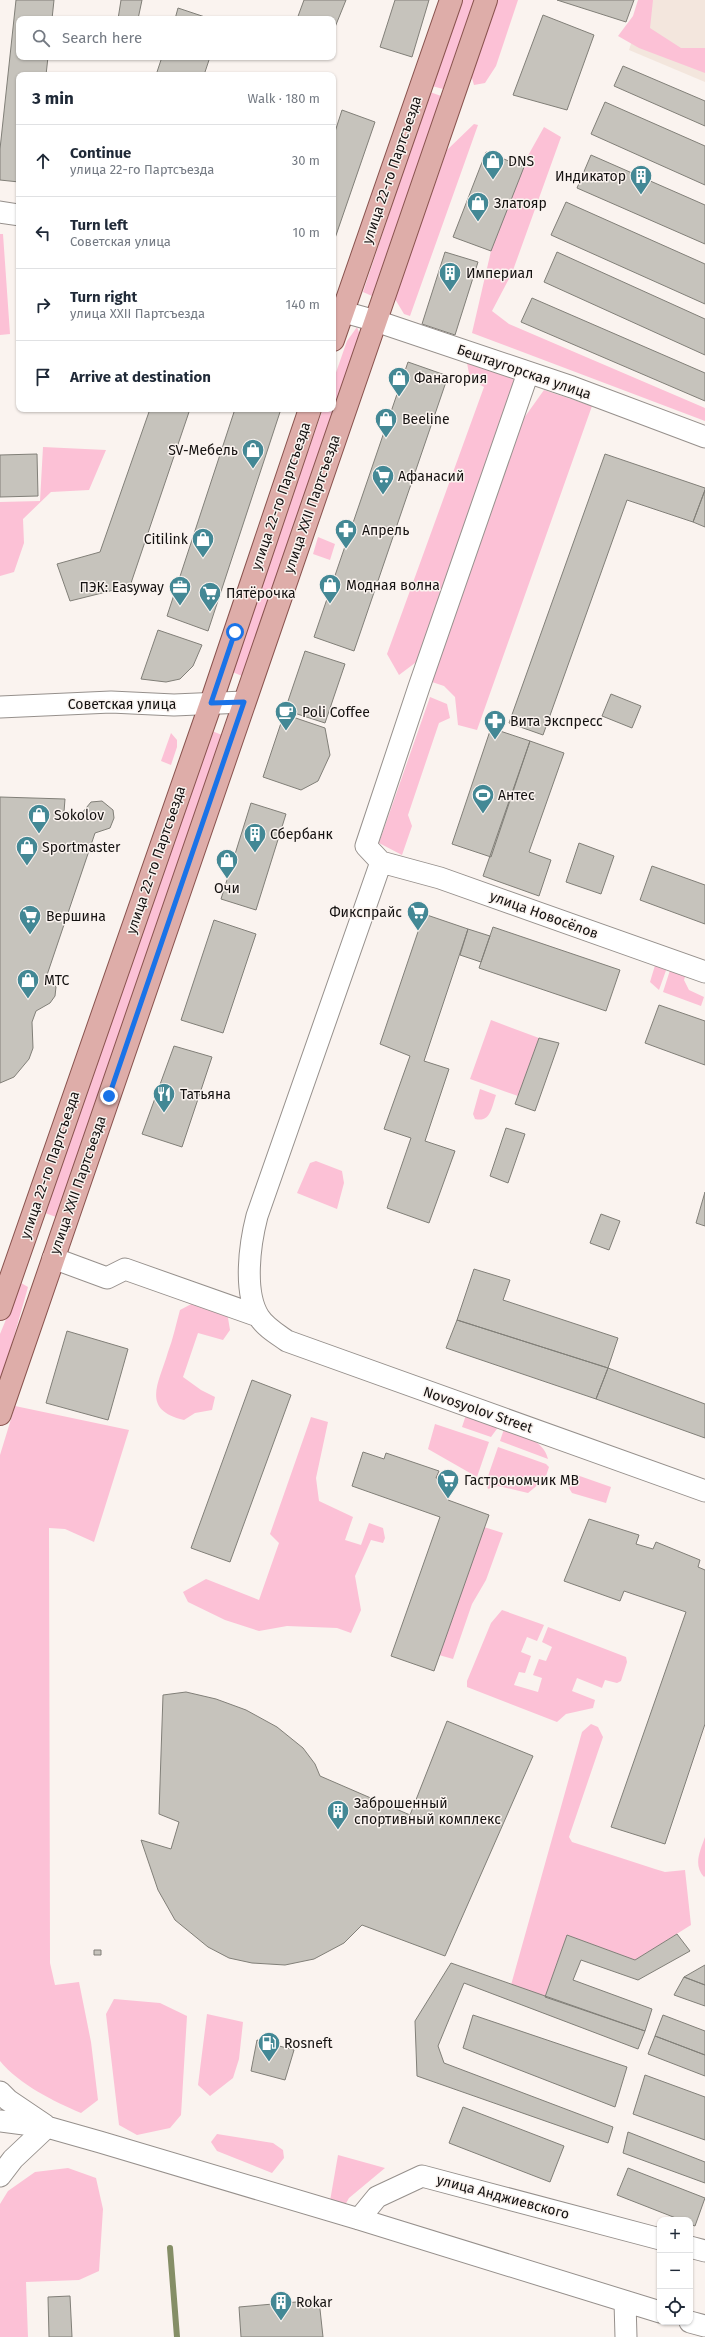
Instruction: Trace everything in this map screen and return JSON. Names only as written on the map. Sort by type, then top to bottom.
[{"type":"main road","name":"улица 22-го Партсъезда","points":[[336,322],[338,310],[451,0]]},
{"type":"main road","points":[[376,321],[486,0]]},
{"type":"main road","name":"улица XXII Партсъезда","points":[[0,1414],[376,321]]},
{"type":"main road","name":"улица 22-го Партсъезда","points":[[0,1309],[211,703],[309,412]]},
{"type":"main road","points":[[0,1270],[21,1247],[54,1258]]},
{"type":"street","points":[[0,212],[16,215]]},
{"type":"street","name":"Бештаугорская улица","points":[[338,310],[376,321],[528,373],[705,437]]},
{"type":"street","points":[[258,1316],[250,1281],[249,1265],[254,1226],[381,862],[366,846],[419,687],[528,373]]},
{"type":"street","name":"Советская улица","points":[[0,707],[111,702],[174,705],[244,702]]},
{"type":"street","name":"улица Новосёлов","points":[[381,862],[440,878],[705,972]]},
{"type":"street","points":[[54,1258],[107,1278],[125,1270],[258,1316]]},
{"type":"street","name":"Novosyolov Street","points":[[258,1316],[272,1331],[287,1341],[705,1492]]},
{"type":"street","points":[[0,2092],[8,2100],[47,2127]]},
{"type":"street","points":[[0,2122],[47,2127],[359,2219],[657,2311]]},
{"type":"street","points":[[0,2176],[13,2159],[47,2127]]},
{"type":"street","name":"улица Анджиевского","points":[[359,2219],[377,2197],[422,2176],[657,2238]]},
{"type":"street","points":[[693,2248],[705,2251]]},
{"type":"street","points":[[625,2302],[626,2337]]},
{"type":"street","points":[[693,2323],[705,2326]]},
{"type":"shaded area","points":[[461,0],[474,0],[443,89],[432,86]]},
{"type":"shaded area","points":[[497,0],[518,0],[496,66],[485,83],[474,85],[471,75]]},
{"type":"shaded area","points":[[638,0],[653,0],[650,28],[681,48],[705,48],[705,73],[639,48],[618,36],[633,16]]},
{"type":"shaded area","points":[[645,0],[705,0],[705,82],[629,50]]},
{"type":"shaded area","points":[[430,92],[441,96],[372,296],[363,292]]},
{"type":"shaded area","points":[[474,124],[478,125],[410,316],[404,314],[395,299],[447,150]]},
{"type":"shaded area","points":[[544,127],[561,137],[512,273],[492,311],[509,324],[705,408],[705,421],[472,333],[491,251],[511,186]]},
{"type":"shaded area","points":[[0,234],[3,234],[10,334],[0,335]]},
{"type":"shaded area","points":[[357,327],[360,335],[336,404],[336,372],[347,341]]},
{"type":"shaded area","points":[[467,363],[494,369],[518,381],[419,660],[399,675],[387,654],[484,387],[470,379]]},
{"type":"shaded area","points":[[544,390],[592,406],[477,730],[458,725],[455,697],[444,686],[432,682],[524,418]]},
{"type":"shaded area","points":[[322,412],[333,412],[242,676],[230,671]]},
{"type":"shaded area","points":[[43,447],[106,450],[89,490],[51,492],[23,519],[24,543],[14,572],[0,576],[0,502],[40,501]]},
{"type":"shaded area","points":[[318,537],[335,544],[330,560],[313,554]]},
{"type":"shaded area","points":[[430,697],[447,704],[450,718],[439,723],[408,815],[412,826],[402,855],[379,843]]},
{"type":"shaded area","points":[[207,729],[222,735],[56,1217],[45,1213]]},
{"type":"shaded area","points":[[171,733],[177,740],[177,747],[171,765],[161,761]]},
{"type":"shaded area","points":[[656,962],[669,962],[659,990],[650,982]]},
{"type":"shaded area","points":[[672,964],[687,970],[684,980],[689,990],[704,997],[701,1006],[663,992]]},
{"type":"shaded area","points":[[491,1020],[539,1038],[518,1096],[470,1079]]},
{"type":"shaded area","points":[[480,1089],[496,1095],[490,1113],[488,1116],[480,1120],[475,1119],[473,1114]]},
{"type":"shaded area","points":[[316,1161],[342,1171],[344,1183],[337,1209],[297,1193],[310,1163]]},
{"type":"shaded area","points":[[21,1283],[28,1287],[0,1386],[0,1334]]},
{"type":"shaded area","points":[[197,1301],[227,1312],[230,1330],[223,1340],[198,1333],[183,1377],[201,1390],[215,1397],[212,1410],[195,1413],[184,1420],[170,1415],[162,1410],[157,1402],[156,1394],[180,1310]]},
{"type":"shaded area","points":[[15,1406],[129,1430],[94,1542],[65,1529],[49,1528],[50,1963],[55,1985],[79,1982],[91,2042],[98,2100],[81,2113],[48,2098],[27,2085],[8,2070],[0,2061],[0,1455]]},
{"type":"shaded area","points":[[466,1415],[499,1426],[491,1437],[462,1427]]},
{"type":"shaded area","points":[[311,1417],[328,1422],[316,1478],[319,1501],[353,1517],[345,1540],[361,1545],[369,1523],[383,1528],[385,1538],[383,1543],[371,1540],[355,1576],[361,1610],[351,1633],[337,1628],[287,1626],[259,1631],[225,1620],[188,1602],[183,1592],[206,1579],[259,1600],[279,1543],[270,1534]]},
{"type":"shaded area","points":[[435,1424],[489,1442],[477,1477],[428,1449]]},
{"type":"shaded area","points":[[504,1429],[536,1442],[545,1452],[548,1459],[500,1441]]},
{"type":"shaded area","points":[[498,1447],[546,1464],[549,1467],[545,1479],[528,1493],[498,1486],[488,1489],[486,1482]]},
{"type":"shaded area","points":[[574,1474],[611,1487],[606,1503],[572,1493],[569,1488]]},
{"type":"shaded area","points":[[484,1527],[503,1533],[486,1580],[472,1604],[453,1659],[439,1655]]},
{"type":"shaded area","points":[[502,1610],[544,1625],[537,1641],[527,1637],[521,1652],[531,1656],[525,1673],[519,1672],[514,1685],[538,1692],[542,1678],[533,1675],[539,1659],[546,1661],[552,1647],[542,1642],[548,1627],[626,1657],[627,1662],[621,1681],[617,1683],[605,1680],[602,1688],[577,1678],[572,1691],[595,1700],[593,1708],[566,1714],[557,1722],[467,1687],[467,1681],[491,1623]]},
{"type":"shaded area","points":[[591,1724],[598,1727],[603,1737],[569,1837],[572,1842],[665,1872],[685,1870],[691,1925],[635,1960],[567,1935],[545,1997],[511,1985],[582,1732]]},
{"type":"shaded area","points":[[705,1837],[704,1877],[699,1868],[698,1858]]},
{"type":"shaded area","points":[[114,1999],[160,2003],[187,2016],[181,2115],[170,2128],[137,2135],[119,2125],[106,2014]]},
{"type":"shaded area","points":[[207,2014],[243,2022],[239,2059],[233,2078],[210,2096],[198,2085]]},
{"type":"shaded area","points":[[217,2134],[273,2143],[283,2150],[284,2158],[272,2173],[217,2151],[211,2142]]},
{"type":"shaded area","points":[[338,2155],[385,2168],[349,2198],[345,2205],[330,2201]]},
{"type":"shaded area","points":[[68,2168],[96,2178],[103,2209],[99,2271],[79,2280],[26,2282],[28,2337],[0,2337],[0,2204],[8,2191],[35,2172]]},
{"type":"building","points":[[16,0],[54,0],[52,16],[16,16],[16,60],[48,60],[46,72],[16,72],[16,182],[0,180],[0,149]]},
{"type":"building","points":[[121,0],[142,0],[139,16],[118,16]]},
{"type":"building","points":[[304,0],[346,0],[336,25],[336,16],[298,16]]},
{"type":"building","points":[[395,0],[429,0],[412,57],[380,47]]},
{"type":"building","points":[[557,0],[634,0],[626,22]]},
{"type":"building","points":[[178,8],[202,16],[176,16]]},
{"type":"building","points":[[543,15],[594,35],[567,110],[513,95]]},
{"type":"building","points":[[161,60],[209,60],[205,72],[157,72]]},
{"type":"building","points":[[623,66],[705,101],[705,126],[614,86]]},
{"type":"building","points":[[605,102],[705,146],[705,185],[591,134]]},
{"type":"building","points":[[342,110],[375,122],[336,235],[336,129]]},
{"type":"building","points":[[486,152],[524,167],[491,251],[453,237]]},
{"type":"building","name":"Индикатор","points":[[591,155],[705,205],[705,244],[577,188]]},
{"type":"building","points":[[566,202],[705,264],[705,304],[551,235]]},
{"type":"building","name":"Империал","points":[[445,252],[478,262],[455,335],[422,324]]},
{"type":"building","points":[[557,252],[705,319],[705,355],[544,282]]},
{"type":"building","points":[[532,298],[705,373],[705,401],[521,322]]},
{"type":"building","points":[[408,362],[448,376],[354,651],[314,637]]},
{"type":"building","points":[[149,412],[189,412],[130,586],[70,601],[57,564],[100,552]]},
{"type":"building","points":[[234,412],[280,412],[208,631],[167,616]]},
{"type":"building","points":[[37,454],[38,496],[0,497],[0,455]]},
{"type":"building","points":[[605,454],[705,488],[705,490],[693,522],[627,500],[543,735],[509,723]]},
{"type":"building","points":[[705,490],[705,527],[693,522]]},
{"type":"building","points":[[158,630],[202,645],[193,666],[180,679],[166,682],[141,679]]},
{"type":"building","points":[[305,651],[345,664],[325,723],[285,710]]},
{"type":"building","points":[[611,694],[641,706],[632,728],[602,716]]},
{"type":"building","points":[[284,714],[325,728],[330,755],[318,781],[301,790],[263,777]]},
{"type":"building","name":"Антес","points":[[491,728],[530,741],[491,857],[452,844]]},
{"type":"building","points":[[530,741],[564,753],[529,852],[551,860],[539,896],[483,876]]},
{"type":"building","name":"Вершина","points":[[0,797],[65,799],[64,812],[82,813],[91,802],[102,801],[113,810],[114,818],[110,828],[95,833],[47,975],[56,987],[55,996],[50,1003],[36,1011],[32,1022],[33,1048],[29,1059],[14,1077],[0,1083]]},
{"type":"building","name":"Сбербанк","points":[[251,803],[286,814],[256,910],[221,899]]},
{"type":"building","points":[[579,843],[614,856],[601,894],[566,882]]},
{"type":"building","points":[[652,866],[705,885],[705,924],[640,900]]},
{"type":"building","points":[[424,914],[468,929],[424,1061],[449,1069],[425,1141],[455,1151],[429,1223],[387,1208],[411,1138],[384,1129],[410,1056],[380,1044]]},
{"type":"building","points":[[214,920],[256,934],[223,1033],[181,1020]]},
{"type":"building","points":[[493,927],[620,970],[606,1011],[479,968]]},
{"type":"building","points":[[468,929],[490,936],[481,962],[460,955]]},
{"type":"building","points":[[659,1005],[705,1021],[705,1065],[645,1043]]},
{"type":"building","points":[[539,1038],[559,1043],[535,1111],[515,1104]]},
{"type":"building","points":[[174,1046],[212,1057],[182,1147],[142,1134]]},
{"type":"building","points":[[506,1128],[525,1134],[508,1183],[490,1176]]},
{"type":"building","points":[[705,1192],[705,1226],[696,1223]]},
{"type":"building","points":[[601,1214],[620,1221],[609,1250],[590,1243]]},
{"type":"building","points":[[474,1269],[510,1280],[503,1300],[618,1338],[608,1368],[457,1320]]},
{"type":"building","points":[[457,1320],[608,1368],[596,1399],[446,1348]]},
{"type":"building","points":[[67,1331],[128,1349],[108,1420],[46,1403]]},
{"type":"building","points":[[608,1368],[705,1404],[705,1438],[596,1399]]},
{"type":"building","points":[[252,1380],[291,1395],[230,1562],[191,1548]]},
{"type":"building","points":[[363,1452],[384,1459],[386,1453],[439,1471],[436,1478],[454,1484],[448,1500],[489,1515],[434,1671],[391,1656],[440,1517],[352,1486]]},
{"type":"building","points":[[589,1519],[639,1535],[636,1544],[653,1549],[656,1542],[700,1560],[698,1567],[705,1570],[705,1724],[665,1844],[611,1827],[686,1612],[624,1591],[620,1601],[564,1581]]},
{"type":"building","name":"Заброшенный спортивный комплекс","points":[[186,1692],[216,1699],[246,1710],[277,1727],[303,1748],[315,1764],[320,1776],[410,1815],[447,1721],[533,1756],[445,1956],[362,1925],[344,1943],[314,1959],[285,1965],[252,1963],[229,1958],[208,1947],[175,1920],[158,1890],[141,1840],[171,1849],[179,1822],[159,1814],[163,1695]]},
{"type":"building","points":[[677,1934],[690,1951],[638,1980],[581,1960],[573,1980],[652,2009],[645,2031],[545,1997],[567,1935],[635,1960]]},
{"type":"building","points":[[94,1950],[101,1950],[101,1955],[94,1955]]},
{"type":"building","points":[[451,1963],[645,2031],[638,2049],[464,1983],[438,2046],[444,2063],[613,2127],[608,2143],[417,2076],[415,2021]]},
{"type":"building","points":[[705,1965],[705,1985],[684,1977]]},
{"type":"building","points":[[684,1977],[705,1985],[705,2006],[674,1995]]},
{"type":"building","points":[[473,2015],[627,2067],[615,2107],[463,2048]]},
{"type":"building","points":[[663,2015],[705,2031],[705,2055],[655,2036]]},
{"type":"building","points":[[655,2036],[705,2055],[705,2076],[648,2054]]},
{"type":"building","points":[[257,2040],[294,2050],[285,2080],[251,2071]]},
{"type":"building","points":[[645,2075],[705,2097],[705,2140],[633,2114]]},
{"type":"building","points":[[463,2107],[564,2146],[550,2182],[449,2143]]},
{"type":"building","points":[[628,2132],[705,2162],[705,2183],[623,2153]]},
{"type":"building","points":[[628,2168],[705,2198],[695,2226],[693,2225],[693,2217],[673,2217],[617,2195]]},
{"type":"building","points":[[70,2296],[72,2337],[49,2337],[48,2297]]},
{"type":"building","name":"Rokar","points":[[319,2300],[323,2337],[241,2337],[239,2307]]},
{"type":"waterway","points":[[170,2248],[177,2337]]},
{"type":"place","name":"DNS","points":[[493,180]]},
{"type":"place","name":"Индикатор","points":[[641,196]]},
{"type":"place","name":"Златояр","points":[[478,222]]},
{"type":"place","name":"Империал","points":[[450,292]]},
{"type":"place","name":"Фанагория","points":[[399,398]]},
{"type":"place","name":"Beeline","points":[[386,438]]},
{"type":"place","name":"SV-Мебель","points":[[253,470]]},
{"type":"place","name":"Афанасий","points":[[383,496]]},
{"type":"place","name":"Апрель","points":[[346,550]]},
{"type":"place","name":"Citilink","points":[[203,558]]},
{"type":"place","name":"Модная волна","points":[[330,604]]},
{"type":"place","name":"ПЭК: Easyway","points":[[180,606]]},
{"type":"place","name":"Пятёрочка","points":[[210,612]]},
{"type":"place","name":"Poli Coffee","points":[[286,732]]},
{"type":"place","name":"Вита Экспресс","points":[[495,740]]},
{"type":"place","name":"Антес","points":[[483,814]]},
{"type":"place","name":"Sokolov","points":[[39,834]]},
{"type":"place","name":"Сбербанк","points":[[255,854]]},
{"type":"place","name":"Sportmaster","points":[[27,866]]},
{"type":"place","name":"Очи","points":[[227,880]]},
{"type":"place","name":"Фикспрайс","points":[[418,932]]},
{"type":"place","name":"Вершина","points":[[30,936]]},
{"type":"place","name":"МТС","points":[[28,1000]]},
{"type":"place","name":"Татьяна","points":[[164,1114]]},
{"type":"place","name":"Гастрономчик МВ","points":[[448,1500]]},
{"type":"place","name":"Заброшенный спортивный комплекс","points":[[338,1830]]},
{"type":"place","name":"Rosneft","points":[[269,2062]]},
{"type":"place","name":"Rokar","points":[[281,2322]]},
{"type":"route","points":[[109,1096],[244,702],[211,703],[235,632]]}]
